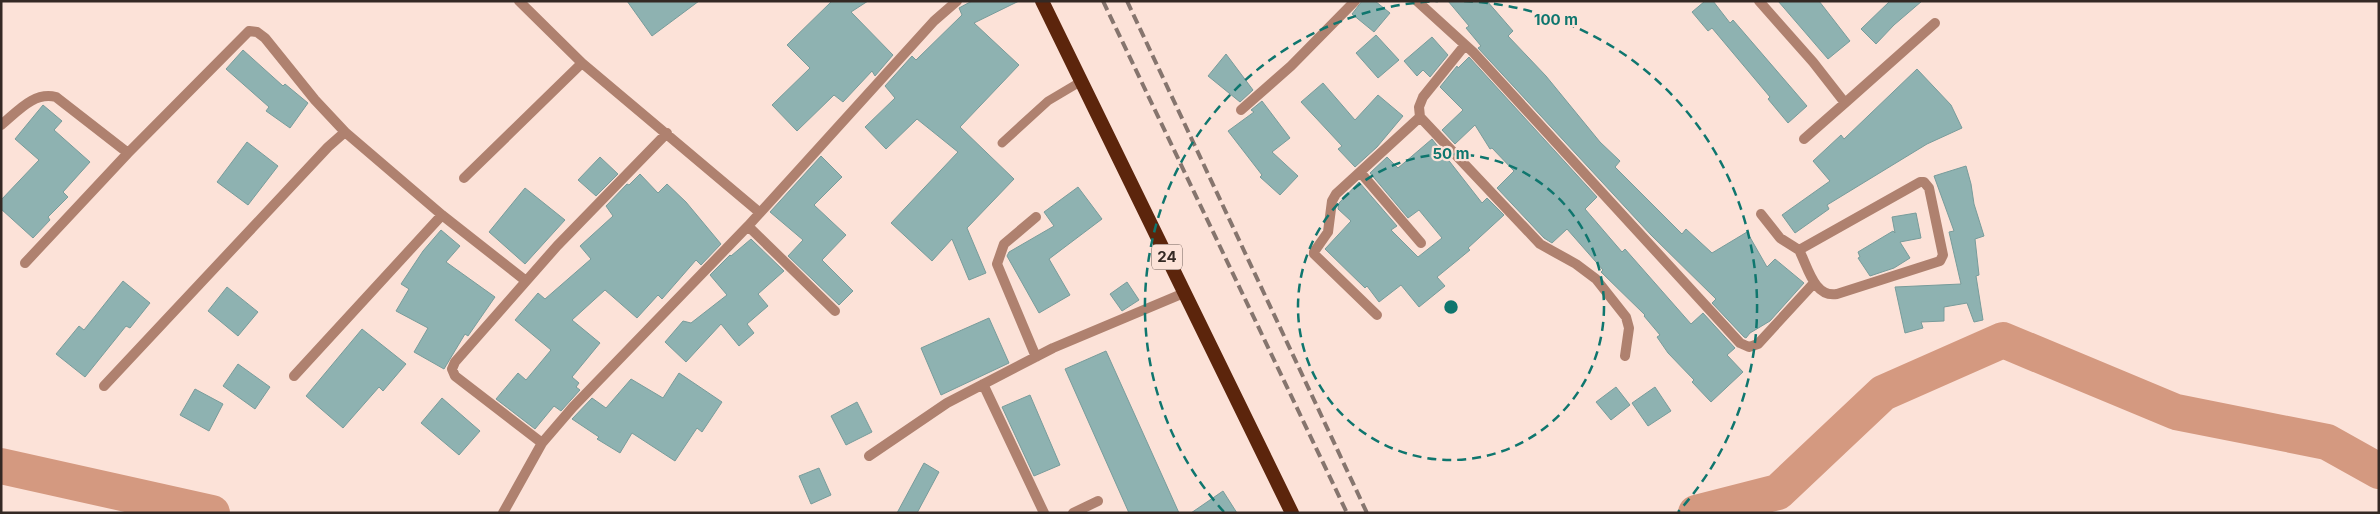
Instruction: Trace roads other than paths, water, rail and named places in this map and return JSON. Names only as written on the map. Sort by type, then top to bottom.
[{"type":"highway","name":"24","points":[[1042,1],[1292,513]]},
{"type":"street","points":[[519,1],[582,63],[759,212]]},
{"type":"street","points":[[502,513],[542,443],[588,391],[748,226],[934,21],[957,1]]},
{"type":"street","points":[[1240,110],[1291,66],[1355,1]]},
{"type":"street","points":[[1417,1],[1465,44],[1740,343],[1749,347],[1758,344],[1814,283]]},
{"type":"street","points":[[1759,1],[1813,62],[1845,103]]},
{"type":"street","points":[[1804,139],[1935,23]]},
{"type":"street","points":[[25,263],[128,153],[249,31],[257,32],[265,38],[315,100],[345,132],[442,214],[526,281]]},
{"type":"street","points":[[1465,44],[1423,97],[1419,107],[1420,117],[1540,244],[1576,264],[1596,279],[1626,316],[1629,328],[1625,356]]},
{"type":"street","points":[[464,178],[582,63]]},
{"type":"street","points":[[1,125],[34,99],[46,94],[56,96],[128,153]]},
{"type":"street","points":[[1377,315],[1314,254],[1330,227],[1332,201],[1336,194],[1420,117]]},
{"type":"street","points":[[104,386],[328,147],[345,132]]},
{"type":"street","points":[[542,443],[455,376],[452,369],[455,362],[526,281],[667,133]]},
{"type":"street","points":[[1360,172],[1421,243]]},
{"type":"street","points":[[1761,214],[1780,238],[1799,250],[1814,283],[1823,293],[1830,295],[1838,294],[1940,261],[1942,255],[1929,188],[1924,182],[1920,182],[1799,250]]},
{"type":"street","points":[[294,376],[442,214]]},
{"type":"street","points":[[1036,217],[1004,244],[997,264],[1036,357]]},
{"type":"street","points":[[748,226],[836,311]]},
{"type":"street","points":[[869,456],[947,403],[983,384],[1036,357],[1184,293]]},
{"type":"street","points":[[983,384],[1044,513]]},
{"type":"street","points":[[1072,513],[1098,501]]},
{"type":"lane","points":[[1002,143],[1048,101],[1080,82]]},
{"type":"waterway","points":[[1696,513],[1778,492],[1883,393],[2003,340],[2176,412],[2327,442],[2379,471]]},
{"type":"waterway","points":[[1,466],[212,513]]},
{"type":"railway","points":[[1103,1],[1347,513]]},
{"type":"railway","points":[[1127,1],[1367,513]]}]
